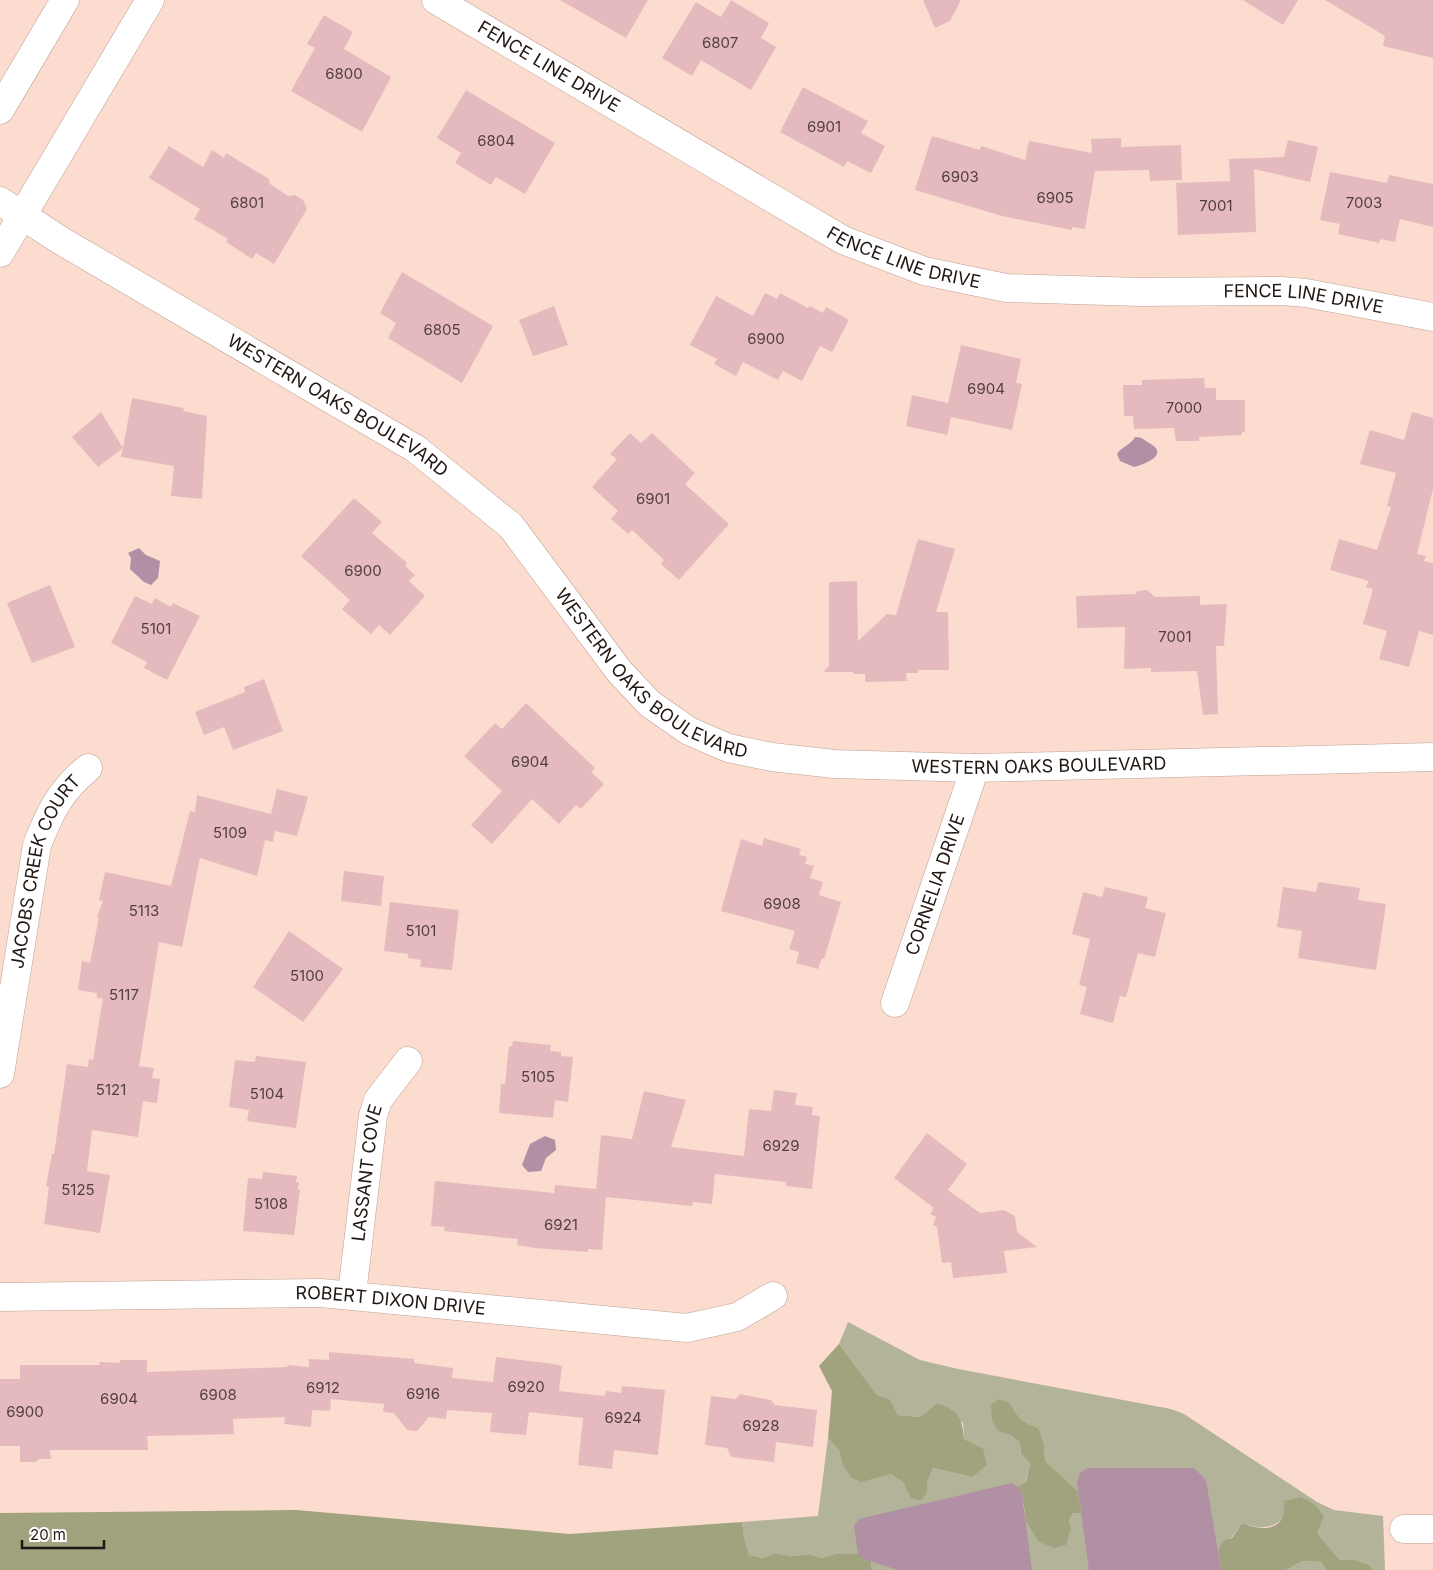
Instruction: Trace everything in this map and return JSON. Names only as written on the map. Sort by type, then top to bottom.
[{"type":"street","points":[[0,110],[65,0]]},
{"type":"street","points":[[0,253],[11,207],[150,0]]},
{"type":"street","name":"FENCE LINE DRIVE","points":[[436,0],[843,240],[924,271],[1006,288],[1140,292],[1282,291],[1306,293],[1433,317]]},
{"type":"street","name":"WESTERN OAKS BOULEVARD","points":[[11,207],[60,240],[416,449],[512,526],[619,670],[650,704],[689,731],[728,748],[772,757],[834,764],[974,768],[1433,757]]},
{"type":"street","name":"JACOBS CREEK COURT","points":[[0,1074],[37,845],[51,810],[70,783],[88,768]]},
{"type":"street","name":"CORNELIA DRIVE","points":[[895,1003],[974,768]]},
{"type":"street","name":"LASSANT COVE","points":[[352,1294],[373,1116],[378,1100],[408,1062]]},
{"type":"street","name":"ROBERT DIXON DRIVE","points":[[0,1297],[251,1292],[352,1294],[687,1328],[737,1317],[774,1296]]},
{"type":"street","points":[[1404,1529],[1433,1529]]},
{"type":"green space","points":[[848,1322],[920,1360],[958,1369],[1171,1409],[1184,1414],[1317,1502],[1334,1510],[1383,1516],[1385,1570],[1372,1570],[1371,1566],[1357,1560],[1340,1560],[1317,1533],[1285,1513],[1272,1526],[1260,1527],[1242,1523],[1218,1551],[1221,1570],[872,1570],[871,1561],[835,1554],[821,1558],[810,1554],[791,1556],[775,1553],[763,1558],[749,1555],[742,1522],[818,1516],[828,1438],[839,1450],[842,1464],[890,1474],[903,1482],[910,1497],[927,1493],[927,1483],[933,1468],[972,1477],[983,1448],[964,1439],[963,1423],[937,1403],[920,1417],[898,1415],[890,1399],[877,1395],[839,1344]],"holes":[[[1010,1403],[1018,1416],[1025,1422],[1039,1428],[1044,1444],[1045,1461],[1071,1487],[1081,1513],[1073,1513],[1069,1520],[1071,1528],[1036,1533],[1025,1516],[1023,1500],[1030,1463],[1021,1454],[1020,1443],[1011,1435]]]},
{"type":"green space","points":[[839,1344],[877,1395],[890,1399],[898,1415],[920,1417],[937,1403],[958,1415],[964,1439],[983,1448],[987,1465],[972,1477],[933,1468],[927,1483],[927,1493],[920,1501],[910,1497],[903,1482],[890,1474],[861,1482],[851,1477],[842,1464],[839,1450],[828,1438],[832,1391],[819,1366]]},
{"type":"green space","points":[[999,1399],[1010,1403],[1018,1416],[1025,1422],[1039,1428],[1044,1444],[1045,1461],[1078,1492],[1081,1513],[1073,1513],[1069,1520],[1071,1528],[1066,1545],[1054,1548],[1039,1542],[1026,1521],[1022,1494],[1018,1487],[1026,1482],[1030,1463],[1021,1454],[1020,1443],[1011,1435],[998,1431],[992,1420],[991,1405]]},
{"type":"green space","points":[[1301,1497],[1314,1504],[1324,1516],[1317,1533],[1340,1560],[1357,1560],[1371,1566],[1372,1570],[1326,1570],[1321,1562],[1303,1561],[1286,1570],[1221,1570],[1218,1551],[1223,1541],[1232,1538],[1242,1523],[1258,1528],[1272,1527],[1278,1524],[1282,1518],[1284,1501]]},
{"type":"green space","points":[[296,1510],[570,1534],[742,1522],[749,1555],[763,1558],[775,1553],[791,1556],[810,1554],[821,1558],[835,1554],[858,1554],[871,1561],[872,1570],[0,1570],[0,1513]]},
{"type":"green space","points":[[1303,1561],[1321,1562],[1326,1570],[1286,1570]]},
{"type":"shaded area","points":[[1135,437],[1155,447],[1157,455],[1150,461],[1134,467],[1120,461],[1117,454]]},
{"type":"shaded area","points":[[139,548],[146,555],[160,561],[158,578],[151,585],[144,582],[130,569],[131,558],[128,553]]},
{"type":"shaded area","points":[[545,1136],[555,1140],[556,1150],[546,1158],[541,1171],[528,1172],[522,1165],[530,1144]]},
{"type":"shaded area","points":[[1088,1468],[1194,1468],[1206,1480],[1221,1570],[1089,1570],[1077,1482],[1080,1473]]},
{"type":"shaded area","points":[[1012,1483],[1018,1487],[1022,1494],[1032,1570],[898,1570],[864,1559],[858,1554],[854,1526],[859,1519]]},
{"type":"building","points":[[560,0],[648,0],[626,38]]},
{"type":"building","points":[[731,0],[769,23],[761,38],[776,47],[751,90],[701,60],[692,76],[662,58],[696,2],[721,17]]},
{"type":"building","points":[[923,0],[961,0],[950,21],[935,28]]},
{"type":"building","points":[[1243,0],[1298,0],[1283,25]]},
{"type":"building","points":[[1325,0],[1433,0],[1433,58],[1383,46],[1385,36]]},
{"type":"building","points":[[324,15],[353,32],[344,49],[391,77],[362,132],[291,91],[315,48],[307,44]]},
{"type":"building","points":[[803,87],[868,121],[861,133],[885,146],[871,173],[847,161],[844,167],[780,132]]},
{"type":"building","points":[[466,90],[555,143],[525,194],[496,177],[491,185],[455,163],[461,153],[437,138]]},
{"type":"building","points":[[932,136],[980,150],[981,146],[1025,160],[1029,141],[1092,153],[1091,139],[1121,138],[1121,147],[1181,145],[1182,180],[1150,181],[1149,170],[1095,171],[1085,229],[1072,227],[1072,230],[1002,216],[915,190]]},
{"type":"building","points":[[1288,140],[1318,147],[1310,182],[1254,169],[1256,232],[1178,235],[1176,183],[1230,181],[1229,159],[1284,157]]},
{"type":"building","points":[[169,146],[203,167],[212,150],[224,158],[226,153],[269,179],[270,184],[288,196],[295,195],[303,200],[307,209],[274,264],[256,253],[252,259],[226,242],[228,239],[194,219],[200,209],[149,178]]},
{"type":"building","points":[[1330,172],[1387,183],[1389,175],[1433,184],[1433,227],[1400,219],[1395,242],[1380,239],[1379,243],[1338,234],[1340,224],[1320,220]]},
{"type":"building","points":[[402,272],[493,326],[462,383],[388,338],[396,323],[380,313]]},
{"type":"building","points":[[765,293],[777,299],[780,293],[808,308],[810,306],[823,313],[826,307],[849,320],[832,352],[820,346],[802,381],[783,371],[778,380],[743,362],[736,376],[714,364],[717,359],[690,345],[716,296],[753,316]]},
{"type":"building","points":[[554,306],[568,345],[533,356],[519,320]]},
{"type":"building","points":[[961,345],[1021,359],[1016,383],[1022,384],[1012,430],[951,417],[947,435],[906,426],[912,395],[948,403]]},
{"type":"building","points":[[1204,378],[1205,388],[1216,388],[1216,400],[1245,400],[1245,432],[1242,432],[1242,435],[1199,437],[1199,441],[1176,441],[1174,428],[1134,429],[1133,416],[1124,416],[1123,385],[1142,385],[1142,380]]},
{"type":"building","points":[[132,398],[184,408],[183,411],[207,416],[202,499],[171,496],[174,466],[121,457]]},
{"type":"building","points":[[101,412],[123,448],[98,467],[72,437]]},
{"type":"building","points":[[1412,412],[1433,418],[1433,489],[1417,554],[1426,556],[1424,561],[1433,563],[1433,635],[1419,631],[1409,667],[1379,659],[1387,631],[1363,624],[1373,589],[1366,587],[1369,581],[1330,570],[1339,539],[1377,550],[1391,507],[1387,506],[1396,473],[1360,464],[1370,430],[1404,440]]},
{"type":"building","points":[[630,433],[641,443],[652,433],[695,473],[685,484],[729,524],[679,580],[661,564],[664,560],[632,530],[628,534],[611,519],[618,511],[592,487],[617,459],[610,454]]},
{"type":"building","points":[[354,498],[382,522],[372,533],[407,563],[405,566],[415,575],[409,581],[425,596],[390,635],[379,625],[371,634],[342,609],[350,600],[301,556]]},
{"type":"building","points":[[918,539],[955,549],[936,612],[948,612],[949,670],[918,670],[918,673],[906,673],[907,681],[865,682],[865,674],[823,672],[829,666],[829,582],[857,581],[858,641],[887,614],[896,615]]},
{"type":"building","points":[[50,585],[75,647],[32,663],[7,603]]},
{"type":"building","points":[[1147,590],[1155,597],[1200,596],[1200,605],[1227,604],[1224,646],[1216,646],[1218,714],[1203,715],[1197,671],[1151,672],[1151,668],[1124,669],[1125,627],[1077,628],[1076,596],[1135,594],[1138,591]]},
{"type":"building","points":[[135,596],[152,604],[155,598],[171,607],[173,603],[200,616],[167,680],[144,668],[147,662],[111,643]]},
{"type":"building","points":[[264,679],[283,731],[233,750],[224,727],[204,735],[195,712],[245,692],[244,687]]},
{"type":"building","points":[[526,703],[595,768],[591,772],[604,784],[581,809],[576,805],[559,824],[532,799],[492,844],[471,825],[502,791],[464,756],[495,723],[502,729]]},
{"type":"building","points":[[277,789],[308,797],[297,836],[275,831],[273,842],[265,840],[257,876],[200,858],[182,947],[159,942],[139,1066],[154,1068],[152,1078],[160,1079],[157,1103],[143,1101],[138,1137],[92,1130],[87,1171],[110,1175],[100,1233],[44,1224],[49,1187],[46,1186],[52,1154],[54,1154],[67,1064],[88,1067],[89,1059],[93,1060],[103,998],[97,998],[97,993],[78,990],[82,961],[90,963],[99,917],[97,917],[103,901],[99,900],[105,872],[171,886],[190,811],[195,812],[197,795],[271,814]]},
{"type":"building","points":[[764,838],[801,849],[799,855],[807,857],[805,864],[814,866],[810,878],[823,882],[819,895],[841,902],[824,959],[822,958],[818,969],[796,963],[799,952],[789,949],[795,931],[721,911],[741,839],[762,846]]},
{"type":"building","points":[[344,871],[384,876],[381,906],[341,901]]},
{"type":"building","points":[[1318,882],[1360,888],[1358,900],[1386,904],[1376,970],[1298,958],[1302,931],[1277,927],[1283,887],[1316,892]]},
{"type":"building","points":[[1105,887],[1148,897],[1145,908],[1166,913],[1155,957],[1138,953],[1126,997],[1120,996],[1113,1023],[1080,1014],[1087,987],[1079,985],[1090,939],[1072,934],[1083,892],[1102,897]]},
{"type":"building","points":[[390,902],[459,910],[452,970],[420,967],[421,960],[408,958],[408,954],[384,951]]},
{"type":"building","points":[[289,931],[343,969],[303,1022],[253,987]]},
{"type":"building","points":[[513,1041],[551,1045],[550,1051],[561,1052],[561,1056],[573,1057],[568,1102],[555,1100],[553,1118],[499,1113],[501,1084],[505,1084],[509,1046],[512,1046]]},
{"type":"building","points":[[256,1056],[306,1062],[296,1128],[247,1121],[249,1110],[229,1107],[235,1060],[255,1062]]},
{"type":"building","points":[[774,1090],[797,1093],[795,1105],[813,1107],[812,1115],[820,1116],[812,1189],[786,1186],[786,1182],[715,1174],[712,1204],[693,1202],[692,1206],[606,1197],[602,1250],[588,1249],[588,1252],[535,1248],[517,1245],[518,1239],[444,1231],[445,1227],[431,1226],[435,1181],[554,1193],[555,1185],[596,1189],[601,1135],[632,1139],[644,1091],[686,1100],[671,1147],[744,1156],[749,1109],[771,1111]]},
{"type":"building","points":[[927,1133],[967,1164],[948,1190],[980,1213],[1004,1210],[1015,1216],[1017,1232],[1037,1247],[1004,1251],[1007,1273],[953,1278],[951,1262],[942,1263],[937,1227],[933,1225],[936,1217],[930,1214],[934,1208],[894,1178]]},
{"type":"building","points":[[263,1172],[297,1176],[296,1182],[299,1182],[298,1189],[300,1190],[294,1235],[243,1231],[248,1178],[262,1179]]},
{"type":"building","points":[[329,1352],[414,1359],[414,1363],[453,1368],[452,1378],[493,1382],[496,1357],[562,1366],[559,1391],[605,1396],[606,1391],[621,1393],[622,1386],[665,1390],[658,1455],[614,1450],[612,1469],[578,1465],[583,1418],[529,1412],[526,1435],[490,1432],[492,1413],[447,1410],[446,1419],[429,1417],[417,1431],[407,1430],[394,1413],[383,1412],[384,1404],[331,1399],[330,1411],[312,1410],[311,1427],[284,1424],[285,1417],[233,1419],[234,1434],[147,1436],[148,1450],[50,1450],[51,1459],[39,1459],[36,1462],[20,1462],[20,1446],[0,1446],[0,1379],[20,1379],[20,1365],[100,1365],[99,1362],[120,1363],[120,1360],[147,1360],[147,1372],[287,1367],[288,1365],[309,1367],[309,1359],[329,1360]]},
{"type":"building","points":[[740,1394],[771,1400],[775,1405],[817,1410],[813,1447],[776,1442],[774,1462],[731,1457],[727,1448],[705,1445],[711,1396],[736,1399]]}]
